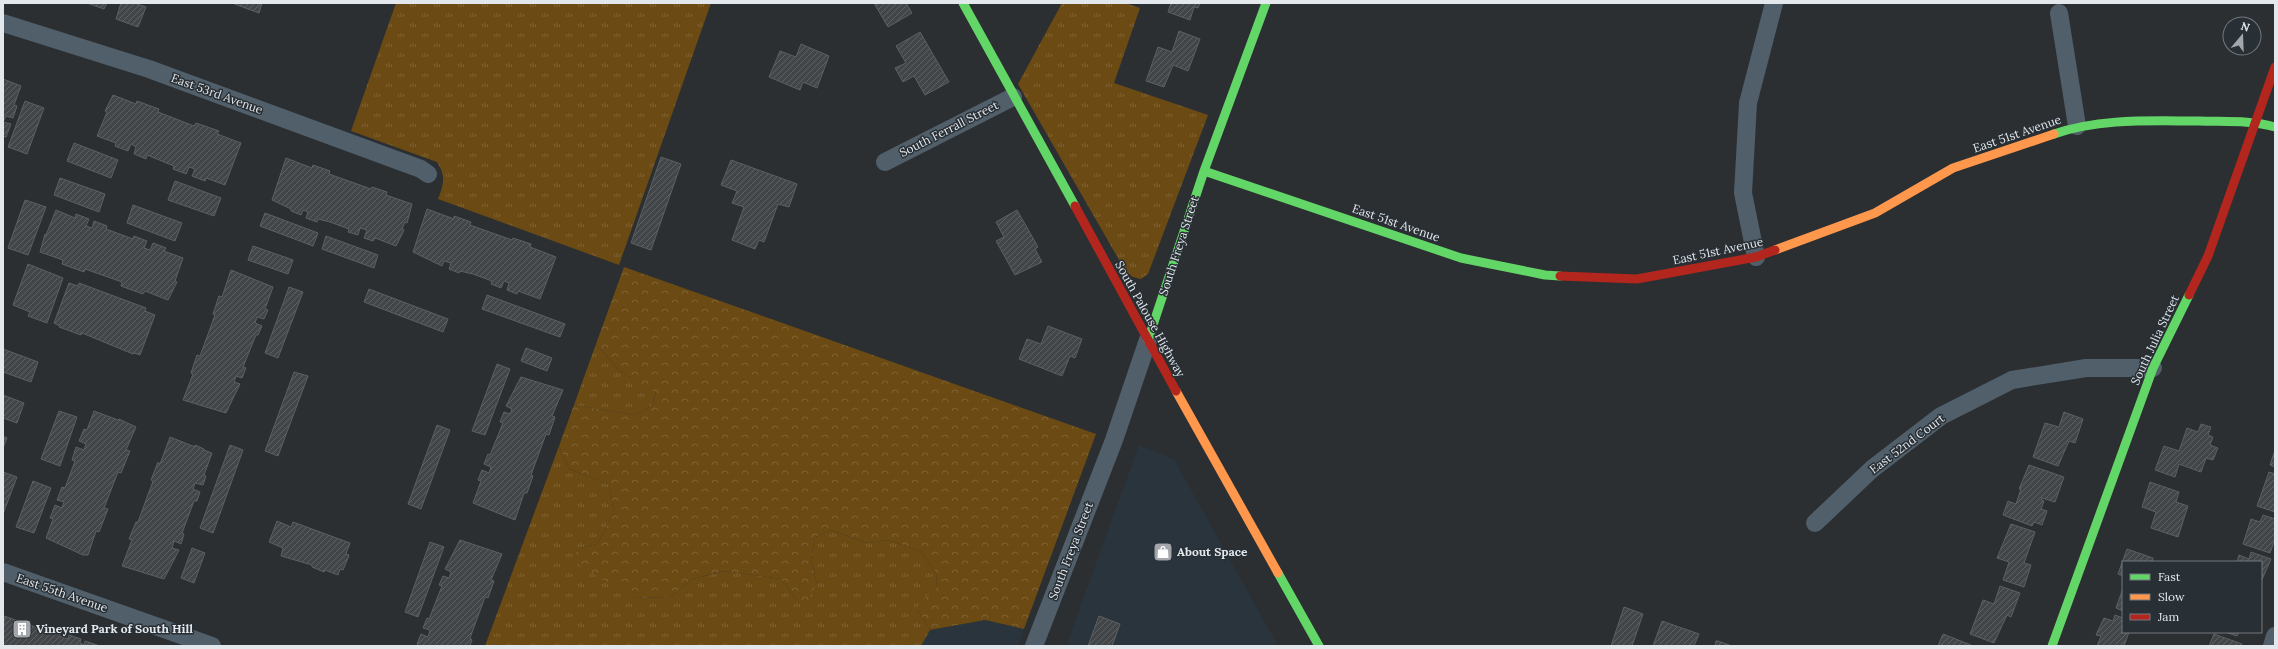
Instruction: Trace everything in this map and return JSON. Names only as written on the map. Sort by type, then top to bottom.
[{"type":"street","name":"South Palouse Highway","points":[[963,3],[1148,340],[1319,646]]},
{"type":"street","name":"South Freya Street","points":[[1034,646],[1114,440],[1204,171],[1266,3]]},
{"type":"street","points":[[1756,257],[1743,193],[1748,103],[1774,3]]},
{"type":"street","points":[[2059,14],[2077,126]]},
{"type":"street","name":"East 53rd Avenue","points":[[3,23],[189,83],[422,169],[428,174]]},
{"type":"street","name":"South Julia Street","points":[[2052,646],[2153,368],[2208,256],[2257,122],[2275,67]]},
{"type":"street","name":"South Ferrall Street","points":[[884,162],[1013,96]]},
{"type":"street","name":"East 51st Avenue","points":[[1204,171],[1461,258],[1544,275],[1637,279],[1756,257],[1874,213],[1953,168],[2077,126],[2145,122],[2257,122],[2275,127]]},
{"type":"street","name":"East 52nd Court","points":[[1815,523],[1872,469],[1941,416],[2012,380],[2086,368],[2153,368]]},
{"type":"street","name":"East 55th Avenue","points":[[3,572],[212,646]]},
{"type":"street","points":[[2272,646],[2275,636]]},
{"type":"shaded area","name":"About Space","points":[[1139,445],[1174,459],[1278,646],[1066,646]]},
{"type":"shaded area","points":[[985,620],[1024,629],[1018,646],[921,646],[930,630]]},
{"type":"green space","points":[[396,3],[711,3],[619,265],[438,199],[442,189],[443,176],[437,162],[351,131]]},
{"type":"green space","points":[[1062,3],[1125,3],[1140,8],[1114,83],[1208,115],[1148,274],[1141,279],[1133,277],[1126,272],[1018,84]]},
{"type":"green space","points":[[624,267],[1096,434],[1024,629],[985,620],[930,630],[917,609],[923,599],[937,587],[936,573],[920,551],[888,540],[867,543],[831,530],[815,537],[811,560],[817,584],[808,601],[796,599],[781,579],[725,571],[692,579],[671,597],[634,598],[582,567],[572,557],[581,548],[597,544],[614,513],[609,484],[569,469],[559,446],[574,405],[635,415],[652,406],[656,393],[620,371],[596,344]]},
{"type":"green space","points":[[596,344],[620,371],[656,392],[652,406],[635,415],[574,405]]},
{"type":"green space","points":[[559,446],[569,469],[609,484],[614,513],[597,544],[581,548],[619,588],[634,598],[671,597],[692,579],[726,571],[781,579],[796,599],[817,584],[811,560],[815,537],[831,530],[867,543],[888,540],[920,551],[936,573],[937,587],[924,599],[917,609],[930,630],[921,646],[485,646]]},
{"type":"building","points":[[87,3],[107,3],[104,9]]},
{"type":"building","points":[[121,3],[134,3],[146,7],[138,27],[116,19]]},
{"type":"building","points":[[232,3],[262,3],[259,13]]},
{"type":"building","points":[[874,3],[906,3],[912,13],[888,27]]},
{"type":"building","points":[[1171,3],[1200,3],[1198,8],[1194,7],[1190,20],[1168,12]]},
{"type":"building","points":[[1179,31],[1200,39],[1188,71],[1173,65],[1164,87],[1146,81],[1158,47],[1172,52]]},
{"type":"building","points":[[920,32],[949,82],[925,95],[914,76],[903,82],[895,68],[906,63],[896,46]]},
{"type":"building","points":[[801,44],[829,56],[817,88],[803,82],[800,90],[769,77],[780,51],[796,57]]},
{"type":"building","points":[[3,79],[21,86],[14,105],[17,106],[13,118],[6,116],[3,122]]},
{"type":"building","points":[[113,95],[136,104],[137,101],[159,109],[158,112],[194,126],[196,123],[219,131],[217,134],[241,143],[225,185],[206,178],[205,181],[192,176],[195,169],[189,167],[186,174],[173,169],[174,166],[147,155],[146,159],[134,154],[136,147],[131,144],[128,151],[115,146],[116,143],[97,136],[107,112],[105,111]]},
{"type":"building","points":[[25,101],[44,108],[27,154],[8,147]]},
{"type":"building","points":[[3,122],[11,124],[6,137],[3,136]]},
{"type":"building","points":[[74,143],[118,160],[111,178],[67,161]]},
{"type":"building","points":[[661,157],[681,164],[651,250],[631,243]]},
{"type":"building","points":[[286,158],[312,168],[313,165],[330,171],[329,174],[371,189],[372,187],[387,192],[386,195],[412,204],[407,223],[405,222],[402,229],[404,230],[396,246],[375,238],[373,241],[364,238],[367,230],[360,228],[358,235],[348,232],[349,229],[330,222],[318,219],[317,222],[306,218],[308,212],[303,210],[301,215],[272,200]]},
{"type":"building","points":[[731,160],[797,184],[789,207],[778,204],[764,242],[759,240],[755,249],[732,240],[744,207],[732,203],[737,191],[721,185]]},
{"type":"building","points":[[60,178],[105,194],[99,212],[54,195]]},
{"type":"building","points":[[175,181],[221,198],[214,216],[168,200]]},
{"type":"building","points":[[25,200],[46,207],[28,255],[8,248]]},
{"type":"building","points":[[133,205],[182,223],[175,241],[127,223]]},
{"type":"building","points":[[427,209],[454,219],[454,216],[471,222],[470,225],[512,240],[513,238],[531,244],[530,247],[556,257],[540,299],[518,291],[517,294],[507,290],[509,283],[504,281],[501,288],[491,284],[492,281],[473,274],[460,271],[459,273],[449,269],[451,263],[444,261],[442,266],[413,252]]},
{"type":"building","points":[[56,210],[75,218],[76,214],[89,219],[86,226],[92,228],[94,221],[107,226],[106,229],[133,239],[134,236],[147,241],[144,248],[150,250],[153,243],[166,248],[164,251],[183,258],[175,281],[177,282],[168,300],[145,291],[143,294],[121,286],[122,282],[85,269],[84,272],[62,264],[63,260],[40,252],[45,234],[46,235]]},
{"type":"building","points":[[1017,210],[1038,247],[1035,249],[1042,262],[1015,275],[996,241],[1004,237],[996,222]]},
{"type":"building","points":[[265,213],[318,233],[313,246],[260,226]]},
{"type":"building","points":[[326,236],[378,255],[374,268],[322,249]]},
{"type":"building","points":[[253,246],[293,260],[288,274],[248,260]]},
{"type":"building","points":[[28,264],[63,278],[47,323],[28,316],[30,312],[13,305]]},
{"type":"building","points":[[231,270],[273,287],[265,309],[268,310],[264,319],[257,317],[255,323],[262,326],[258,335],[256,335],[243,367],[246,368],[242,378],[236,376],[234,382],[240,384],[226,413],[183,400],[193,374],[191,373],[197,355],[200,356],[215,315],[213,314],[219,296],[222,297]]},
{"type":"building","points":[[69,283],[78,286],[79,283],[146,308],[145,311],[155,315],[140,355],[133,354],[82,333],[81,335],[59,327],[60,326],[54,323]]},
{"type":"building","points":[[289,287],[303,292],[278,358],[265,353]]},
{"type":"building","points":[[369,289],[448,319],[443,332],[364,302]]},
{"type":"building","points":[[487,295],[565,324],[560,337],[482,309]]},
{"type":"building","points":[[1048,326],[1082,339],[1075,358],[1070,356],[1062,376],[1019,359],[1027,339],[1041,344]]},
{"type":"building","points":[[526,348],[552,358],[547,371],[521,361]]},
{"type":"building","points":[[3,349],[38,362],[31,382],[3,372]]},
{"type":"building","points":[[497,364],[510,369],[485,435],[472,431]]},
{"type":"building","points":[[294,372],[308,376],[278,456],[265,451]]},
{"type":"building","points":[[521,377],[563,390],[552,416],[555,417],[549,435],[546,434],[531,475],[533,476],[527,493],[524,493],[515,520],[473,503],[481,481],[478,480],[482,470],[489,473],[491,467],[484,464],[488,454],[490,455],[503,423],[500,422],[504,412],[510,414],[512,409],[506,406]]},
{"type":"building","points":[[3,395],[24,403],[17,423],[3,418]]},
{"type":"building","points":[[59,411],[77,417],[60,466],[41,459]]},
{"type":"building","points":[[94,411],[118,420],[119,419],[136,427],[126,450],[130,451],[121,473],[118,472],[104,508],[108,509],[99,532],[96,531],[88,555],[83,555],[46,538],[53,519],[50,518],[55,505],[62,508],[64,502],[57,500],[62,487],[65,488],[75,461],[72,460],[76,447],[84,450],[86,444],[79,441],[84,429],[87,430]]},
{"type":"building","points":[[2064,412],[2083,419],[2075,443],[2069,441],[2058,466],[2033,457],[2045,423],[2059,427]]},
{"type":"building","points":[[2201,424],[2211,427],[2208,435],[2213,437],[2210,445],[2218,448],[2213,460],[2206,458],[2201,472],[2179,464],[2175,477],[2155,470],[2164,446],[2179,451],[2187,428],[2198,432]]},
{"type":"building","points":[[437,425],[450,430],[421,509],[408,504]]},
{"type":"building","points":[[3,436],[7,438],[3,448]]},
{"type":"building","points":[[170,437],[195,447],[195,445],[212,453],[204,475],[206,476],[203,485],[195,483],[193,489],[200,492],[197,501],[194,501],[182,533],[184,534],[181,544],[174,541],[172,548],[179,550],[164,579],[122,566],[132,540],[129,539],[136,522],[138,522],[153,481],[151,480],[158,462],[160,464]]},
{"type":"building","points":[[230,445],[243,450],[213,533],[200,528]]},
{"type":"building","points":[[2275,450],[2275,467],[2270,465]]},
{"type":"building","points":[[2029,465],[2064,477],[2055,502],[2042,498],[2041,500],[2044,501],[2041,509],[2047,511],[2042,525],[2034,522],[2032,526],[2003,515],[2008,501],[2016,504],[2021,489],[2019,489]]},
{"type":"building","points":[[3,472],[17,477],[3,514]]},
{"type":"building","points":[[2269,472],[2275,474],[2275,512],[2257,506]]},
{"type":"building","points":[[33,481],[51,488],[34,533],[16,527]]},
{"type":"building","points":[[2150,482],[2179,492],[2176,502],[2188,506],[2178,537],[2151,528],[2156,512],[2142,507]]},
{"type":"building","points":[[2263,515],[2275,519],[2275,539],[2270,553],[2243,544],[2251,519],[2260,522]]},
{"type":"building","points":[[277,521],[291,527],[293,522],[350,543],[346,554],[349,555],[343,570],[340,569],[338,575],[325,570],[324,572],[312,567],[312,565],[281,556],[283,548],[269,542]]},
{"type":"building","points":[[2011,524],[2035,532],[2024,563],[2031,565],[2024,587],[2003,580],[2009,562],[1997,558]]},
{"type":"building","points":[[460,540],[502,554],[491,580],[494,581],[488,598],[485,597],[470,638],[472,640],[470,646],[419,646],[417,644],[421,634],[428,637],[430,630],[423,628],[427,618],[429,619],[442,586],[439,585],[443,576],[449,578],[451,572],[445,569]]},
{"type":"building","points":[[430,542],[444,547],[418,617],[405,612]]},
{"type":"building","points":[[192,548],[205,553],[194,583],[181,578]]},
{"type":"building","points":[[2127,549],[2153,558],[2152,561],[2123,561]]},
{"type":"building","points":[[2251,552],[2271,559],[2262,580],[2262,561],[2237,561],[2239,555],[2249,559]]},
{"type":"building","points":[[2122,563],[2122,576],[2118,574]]},
{"type":"building","points":[[2000,586],[2020,593],[2011,617],[2007,615],[1994,643],[1970,634],[1983,600],[1994,604]]},
{"type":"building","points":[[2122,591],[2122,611],[2116,608]]},
{"type":"building","points":[[1624,607],[1643,614],[1632,646],[1611,646]]},
{"type":"building","points":[[2115,615],[2122,618],[2122,633],[2129,633],[2124,646],[2097,646],[2101,636],[2096,635],[2104,618],[2113,621]]},
{"type":"building","name":"Vineyard Park of South Hill","points":[[4,616],[47,631],[49,627],[61,632],[59,636],[68,639],[69,635],[81,639],[80,643],[84,645],[85,641],[97,645],[3,646]]},
{"type":"building","points":[[1099,616],[1120,624],[1112,646],[1088,646]]},
{"type":"building","points":[[1662,621],[1699,634],[1694,646],[1653,646]]},
{"type":"building","points":[[2228,633],[2238,633],[2237,636]]},
{"type":"building","points":[[1943,634],[1971,645],[1971,646],[1938,646]]},
{"type":"building","points":[[2214,634],[2242,644],[2241,646],[2209,646]]},
{"type":"building","points":[[1716,641],[1718,641],[1732,646],[1715,646]]},
{"type":"traffic: fast","points":[[963,3],[1075,206]]},
{"type":"traffic: fast","points":[[1148,340],[1204,171],[1266,3]]},
{"type":"traffic: fast","points":[[2054,134],[2089,125],[2144,121],[2237,122],[2256,123],[2275,127]]},
{"type":"traffic: fast","points":[[1204,171],[1461,258],[1545,275],[1560,276]]},
{"type":"traffic: fast","points":[[2052,646],[2153,368],[2189,295]]},
{"type":"traffic: fast","points":[[1278,573],[1319,646]]},
{"type":"traffic: slow","points":[[1775,250],[1875,213],[1953,168],[2054,134]]},
{"type":"traffic: slow","points":[[1176,391],[1278,573]]},
{"type":"traffic: jam","points":[[2189,295],[2208,256],[2275,67]]},
{"type":"traffic: jam","points":[[1075,206],[1176,391]]},
{"type":"traffic: jam","points":[[1560,276],[1637,279],[1756,257],[1775,250]]},
{"type":"place","name":"About Space","points":[[1163,552]]},
{"type":"place","name":"Vineyard Park of South Hill","points":[[22,629]]}]
